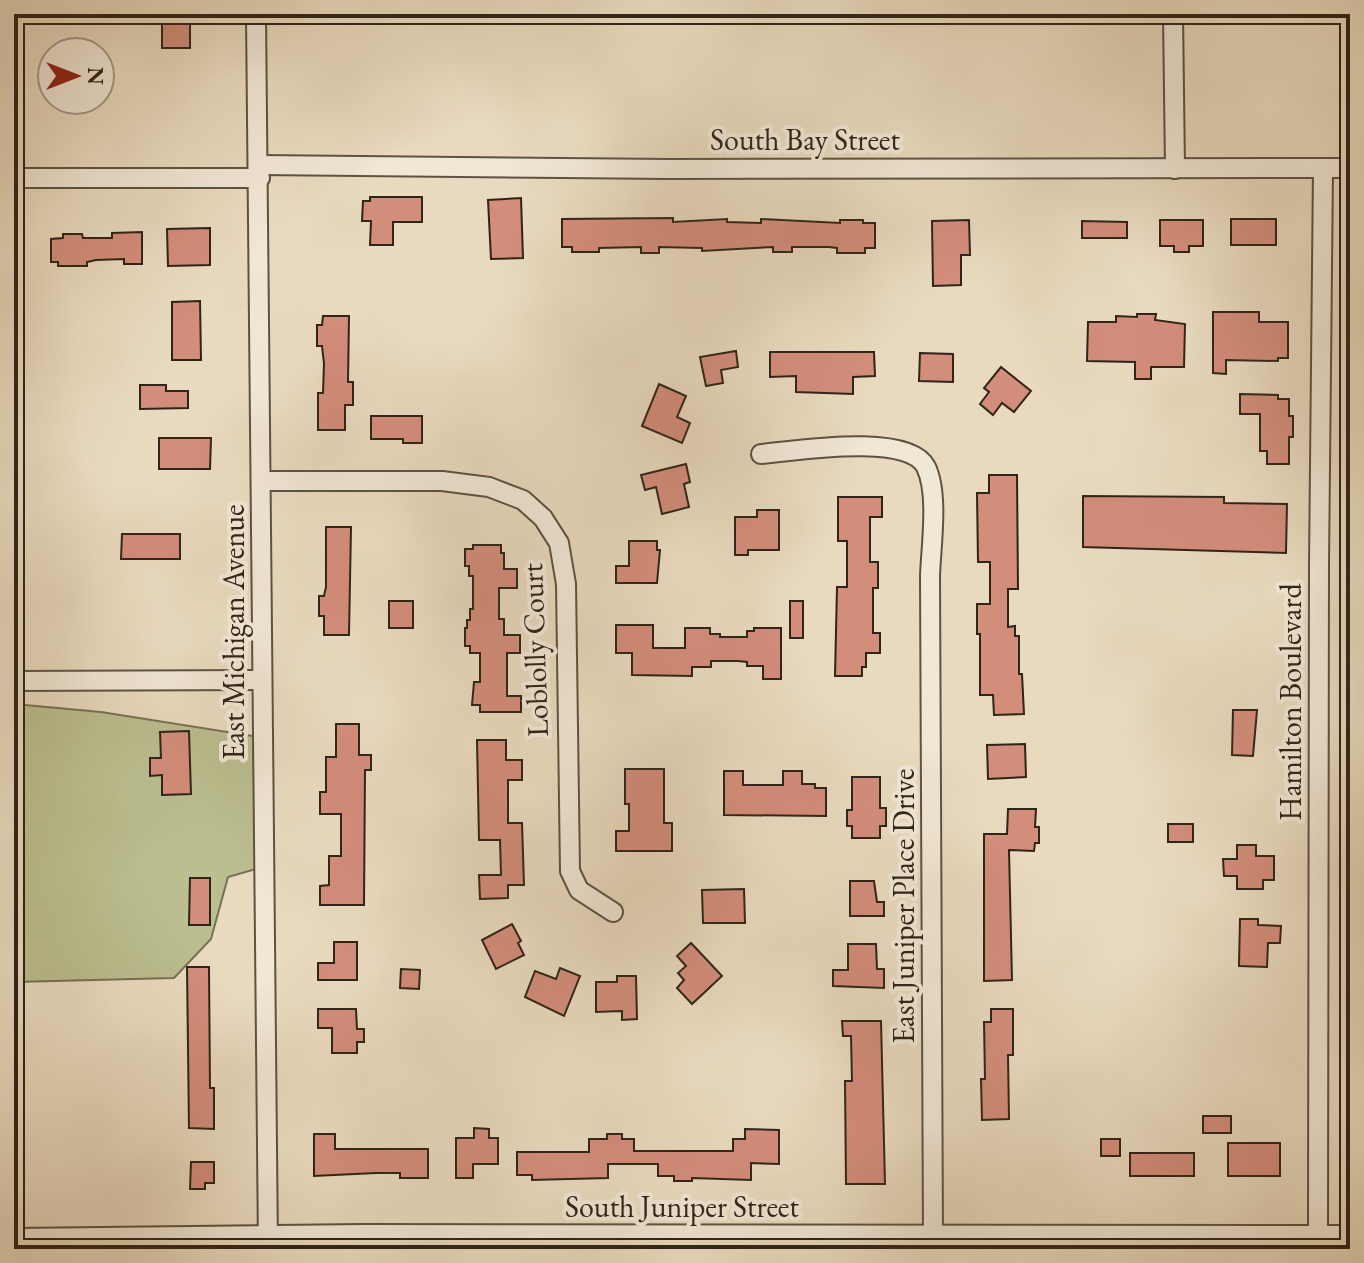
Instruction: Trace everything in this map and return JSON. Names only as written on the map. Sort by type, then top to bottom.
[{"type":"street","name":"East Michigan Avenue","points":[[256,14],[268,1242]]},
{"type":"street","points":[[1173,14],[1175,169]]},
{"type":"street","name":"South Bay Street","points":[[14,178],[259,172],[653,169],[1350,168]]},
{"type":"street","name":"Hamilton Boulevard","points":[[1318,1235],[1323,169]]},
{"type":"street","name":"East Juniper Place Drive","points":[[761,454],[869,446],[916,455],[925,465],[932,487],[933,1236]]},
{"type":"street","name":"Loblolly Court","points":[[261,481],[442,481],[489,487],[523,500],[543,518],[559,543],[566,584],[570,871],[579,890],[613,912]]},
{"type":"street","points":[[14,681],[262,680]]},
{"type":"street","name":"South Juniper Street","points":[[14,1238],[268,1242],[684,1242],[933,1236],[1350,1235]]},
{"type":"green space","points":[[14,704],[101,712],[253,736],[256,869],[228,877],[211,939],[174,978],[14,982]]},
{"type":"building","points":[[162,14],[190,14],[190,48],[162,48]]},
{"type":"building","points":[[370,197],[422,197],[422,222],[393,222],[393,245],[370,245],[371,221],[362,221],[363,201],[370,201]]},
{"type":"building","points":[[521,198],[523,258],[491,259],[488,200]]},
{"type":"building","points":[[673,218],[673,222],[727,219],[727,222],[761,223],[761,219],[840,223],[840,220],[863,220],[863,223],[875,223],[875,248],[865,248],[865,253],[837,253],[837,248],[829,247],[792,247],[792,252],[773,252],[773,247],[702,251],[702,248],[659,247],[659,253],[641,253],[641,247],[572,252],[572,247],[562,247],[562,219]]},
{"type":"building","points":[[1231,219],[1276,219],[1276,245],[1231,245]]},
{"type":"building","points":[[969,220],[970,255],[961,255],[961,285],[933,286],[932,221]]},
{"type":"building","points":[[1160,220],[1203,220],[1203,246],[1189,246],[1189,252],[1174,252],[1174,246],[1160,246]]},
{"type":"building","points":[[1082,221],[1127,222],[1127,238],[1082,238]]},
{"type":"building","points":[[210,228],[210,265],[168,266],[167,229]]},
{"type":"building","points":[[142,232],[142,264],[124,264],[124,259],[96,260],[87,262],[87,266],[58,266],[58,262],[51,262],[51,239],[63,238],[63,234],[112,238],[112,233]]},
{"type":"building","points":[[200,301],[201,360],[172,360],[172,302]]},
{"type":"building","points":[[1213,312],[1259,312],[1259,322],[1288,322],[1288,358],[1278,358],[1278,361],[1226,360],[1226,374],[1213,373]]},
{"type":"building","points":[[1137,314],[1156,314],[1155,320],[1185,324],[1184,367],[1151,367],[1151,379],[1135,379],[1135,362],[1087,361],[1088,322],[1116,322],[1116,316],[1137,317]]},
{"type":"building","points":[[323,316],[349,316],[348,382],[353,382],[353,405],[345,405],[345,430],[318,430],[318,393],[323,393],[324,364],[322,346],[317,346],[317,325],[322,325]]},
{"type":"building","points":[[736,351],[738,367],[721,370],[723,383],[706,386],[700,357]]},
{"type":"building","points":[[770,352],[874,352],[875,376],[853,377],[853,394],[796,392],[796,376],[770,377]]},
{"type":"building","points":[[920,353],[953,354],[953,382],[919,381]]},
{"type":"building","points":[[1001,367],[1031,391],[1014,412],[1002,403],[993,415],[980,404],[989,392],[984,388]]},
{"type":"building","points":[[659,384],[686,396],[677,417],[690,423],[682,443],[642,426]]},
{"type":"building","points":[[140,385],[166,385],[166,391],[188,391],[188,408],[140,409]]},
{"type":"building","points":[[1240,394],[1278,395],[1278,399],[1289,399],[1293,437],[1289,437],[1289,464],[1267,464],[1267,451],[1260,451],[1260,414],[1240,414]]},
{"type":"building","points":[[371,416],[422,416],[422,443],[403,443],[403,439],[371,439]]},
{"type":"building","points":[[159,438],[211,438],[210,469],[159,469]]},
{"type":"building","points":[[686,464],[690,482],[684,484],[689,507],[662,514],[656,487],[645,490],[641,475]]},
{"type":"building","points":[[989,475],[1017,475],[1018,589],[1008,589],[1008,627],[1015,626],[1015,636],[1019,636],[1019,674],[1022,674],[1024,714],[994,715],[993,695],[980,695],[977,604],[990,604],[990,562],[978,562],[977,493],[989,493]]},
{"type":"building","points":[[1083,496],[1224,497],[1224,503],[1287,504],[1286,553],[1083,547]]},
{"type":"building","points":[[838,497],[882,497],[882,517],[870,517],[870,562],[878,562],[878,588],[873,588],[873,633],[880,633],[880,653],[866,653],[862,676],[835,676],[837,587],[847,587],[847,541],[838,541]]},
{"type":"building","points":[[757,510],[779,510],[779,550],[748,550],[748,555],[735,555],[735,517],[757,517]]},
{"type":"building","points":[[326,527],[351,527],[349,635],[324,635],[324,616],[319,616],[319,596],[324,596],[326,587]]},
{"type":"building","points":[[122,534],[180,534],[180,559],[121,559]]},
{"type":"building","points":[[629,541],[657,541],[657,550],[660,550],[657,583],[616,583],[616,566],[629,566]]},
{"type":"building","points":[[473,545],[501,545],[504,569],[517,569],[517,588],[499,588],[499,619],[504,619],[504,635],[520,635],[520,653],[507,653],[507,696],[521,696],[521,712],[480,712],[480,705],[472,705],[474,682],[480,682],[480,653],[470,653],[470,646],[465,646],[465,628],[467,620],[470,620],[470,609],[473,609],[473,576],[469,576],[469,566],[465,566],[465,549],[473,549]]},
{"type":"building","points":[[389,601],[413,601],[413,628],[389,628]]},
{"type":"building","points":[[790,601],[803,601],[803,638],[790,638]]},
{"type":"building","points":[[616,625],[653,625],[653,648],[685,648],[685,628],[710,628],[710,634],[720,634],[720,637],[747,637],[747,631],[754,631],[754,628],[781,628],[781,679],[763,679],[763,666],[747,666],[747,662],[738,661],[711,661],[711,667],[692,667],[692,676],[632,675],[632,653],[616,653]]},
{"type":"building","points":[[1233,710],[1257,710],[1253,756],[1232,755]]},
{"type":"building","points":[[336,724],[359,724],[359,755],[371,755],[371,770],[365,770],[364,905],[320,905],[320,886],[329,885],[329,856],[341,856],[341,814],[320,814],[320,792],[326,792],[326,757],[336,757]]},
{"type":"building","points":[[189,731],[191,794],[162,795],[162,775],[150,776],[150,758],[161,758],[160,732]]},
{"type":"building","points":[[477,740],[506,740],[506,760],[522,760],[522,780],[508,780],[508,823],[522,823],[524,885],[508,885],[508,898],[480,899],[479,875],[501,875],[500,840],[479,840]]},
{"type":"building","points":[[1025,744],[1026,777],[988,779],[987,745]]},
{"type":"building","points":[[625,769],[664,769],[664,823],[672,823],[672,851],[616,851],[616,831],[629,831]]},
{"type":"building","points":[[724,771],[743,771],[743,785],[783,785],[783,771],[802,771],[802,784],[826,788],[826,816],[724,815]]},
{"type":"building","points":[[852,777],[880,777],[880,808],[886,808],[886,826],[880,826],[880,838],[852,838],[852,826],[847,826],[847,810],[852,810]]},
{"type":"building","points":[[1008,809],[1036,809],[1035,827],[1039,827],[1039,843],[1035,843],[1034,851],[1009,850],[1012,980],[984,981],[984,834],[1007,834]]},
{"type":"building","points":[[1168,824],[1193,824],[1193,842],[1168,842]]},
{"type":"building","points":[[1237,845],[1256,845],[1256,856],[1274,856],[1274,880],[1263,880],[1263,889],[1237,889],[1237,876],[1224,876],[1223,859],[1237,859]]},
{"type":"building","points":[[190,878],[210,878],[210,925],[189,925]]},
{"type":"building","points":[[850,881],[874,881],[877,902],[884,902],[884,916],[850,916]]},
{"type":"building","points":[[744,889],[745,923],[703,923],[702,890]]},
{"type":"building","points":[[1240,919],[1258,919],[1258,925],[1281,926],[1280,943],[1268,943],[1267,967],[1239,966]]},
{"type":"building","points":[[512,924],[524,955],[496,969],[482,940]]},
{"type":"building","points":[[334,942],[357,942],[357,980],[318,980],[318,963],[334,963]]},
{"type":"building","points":[[691,943],[722,976],[692,1004],[677,988],[684,980],[678,973],[686,966],[677,956]]},
{"type":"building","points":[[848,944],[876,944],[877,969],[884,969],[884,988],[833,986],[833,970],[848,970]]},
{"type":"building","points":[[187,967],[209,967],[210,1088],[214,1088],[214,1129],[189,1128]]},
{"type":"building","points":[[560,968],[580,976],[564,1016],[525,997],[535,971],[556,979]]},
{"type":"building","points":[[401,969],[420,970],[419,989],[400,988]]},
{"type":"building","points":[[617,976],[636,976],[637,1019],[622,1020],[622,1011],[596,1012],[596,982],[617,982]]},
{"type":"building","points":[[318,1009],[356,1009],[357,1029],[364,1029],[364,1042],[357,1042],[357,1053],[332,1053],[332,1028],[318,1028]]},
{"type":"building","points":[[991,1009],[1013,1009],[1013,1055],[1008,1055],[1009,1119],[982,1120],[984,1022],[991,1022]]},
{"type":"building","points":[[842,1021],[881,1021],[885,1184],[846,1184],[845,1081],[852,1081],[851,1036],[843,1036]]},
{"type":"building","points":[[1203,1116],[1231,1116],[1231,1133],[1203,1133]]},
{"type":"building","points":[[474,1128],[489,1129],[489,1138],[498,1138],[498,1164],[473,1164],[473,1178],[456,1178],[456,1138],[474,1138]]},
{"type":"building","points":[[745,1129],[779,1130],[779,1164],[751,1163],[751,1180],[692,1178],[692,1181],[674,1181],[674,1176],[658,1176],[658,1164],[608,1164],[608,1178],[532,1180],[532,1175],[517,1175],[517,1152],[589,1152],[589,1139],[607,1139],[607,1134],[622,1134],[622,1139],[634,1139],[634,1151],[733,1151],[733,1139],[745,1139]]},
{"type":"building","points":[[314,1134],[335,1134],[335,1149],[428,1149],[428,1178],[400,1178],[400,1173],[314,1176]]},
{"type":"building","points":[[1101,1139],[1120,1139],[1120,1156],[1101,1156]]},
{"type":"building","points":[[1228,1143],[1280,1143],[1280,1176],[1228,1176]]},
{"type":"building","points":[[1130,1153],[1194,1153],[1194,1176],[1130,1176]]},
{"type":"building","points":[[191,1162],[214,1162],[214,1183],[205,1183],[205,1189],[190,1189]]}]
